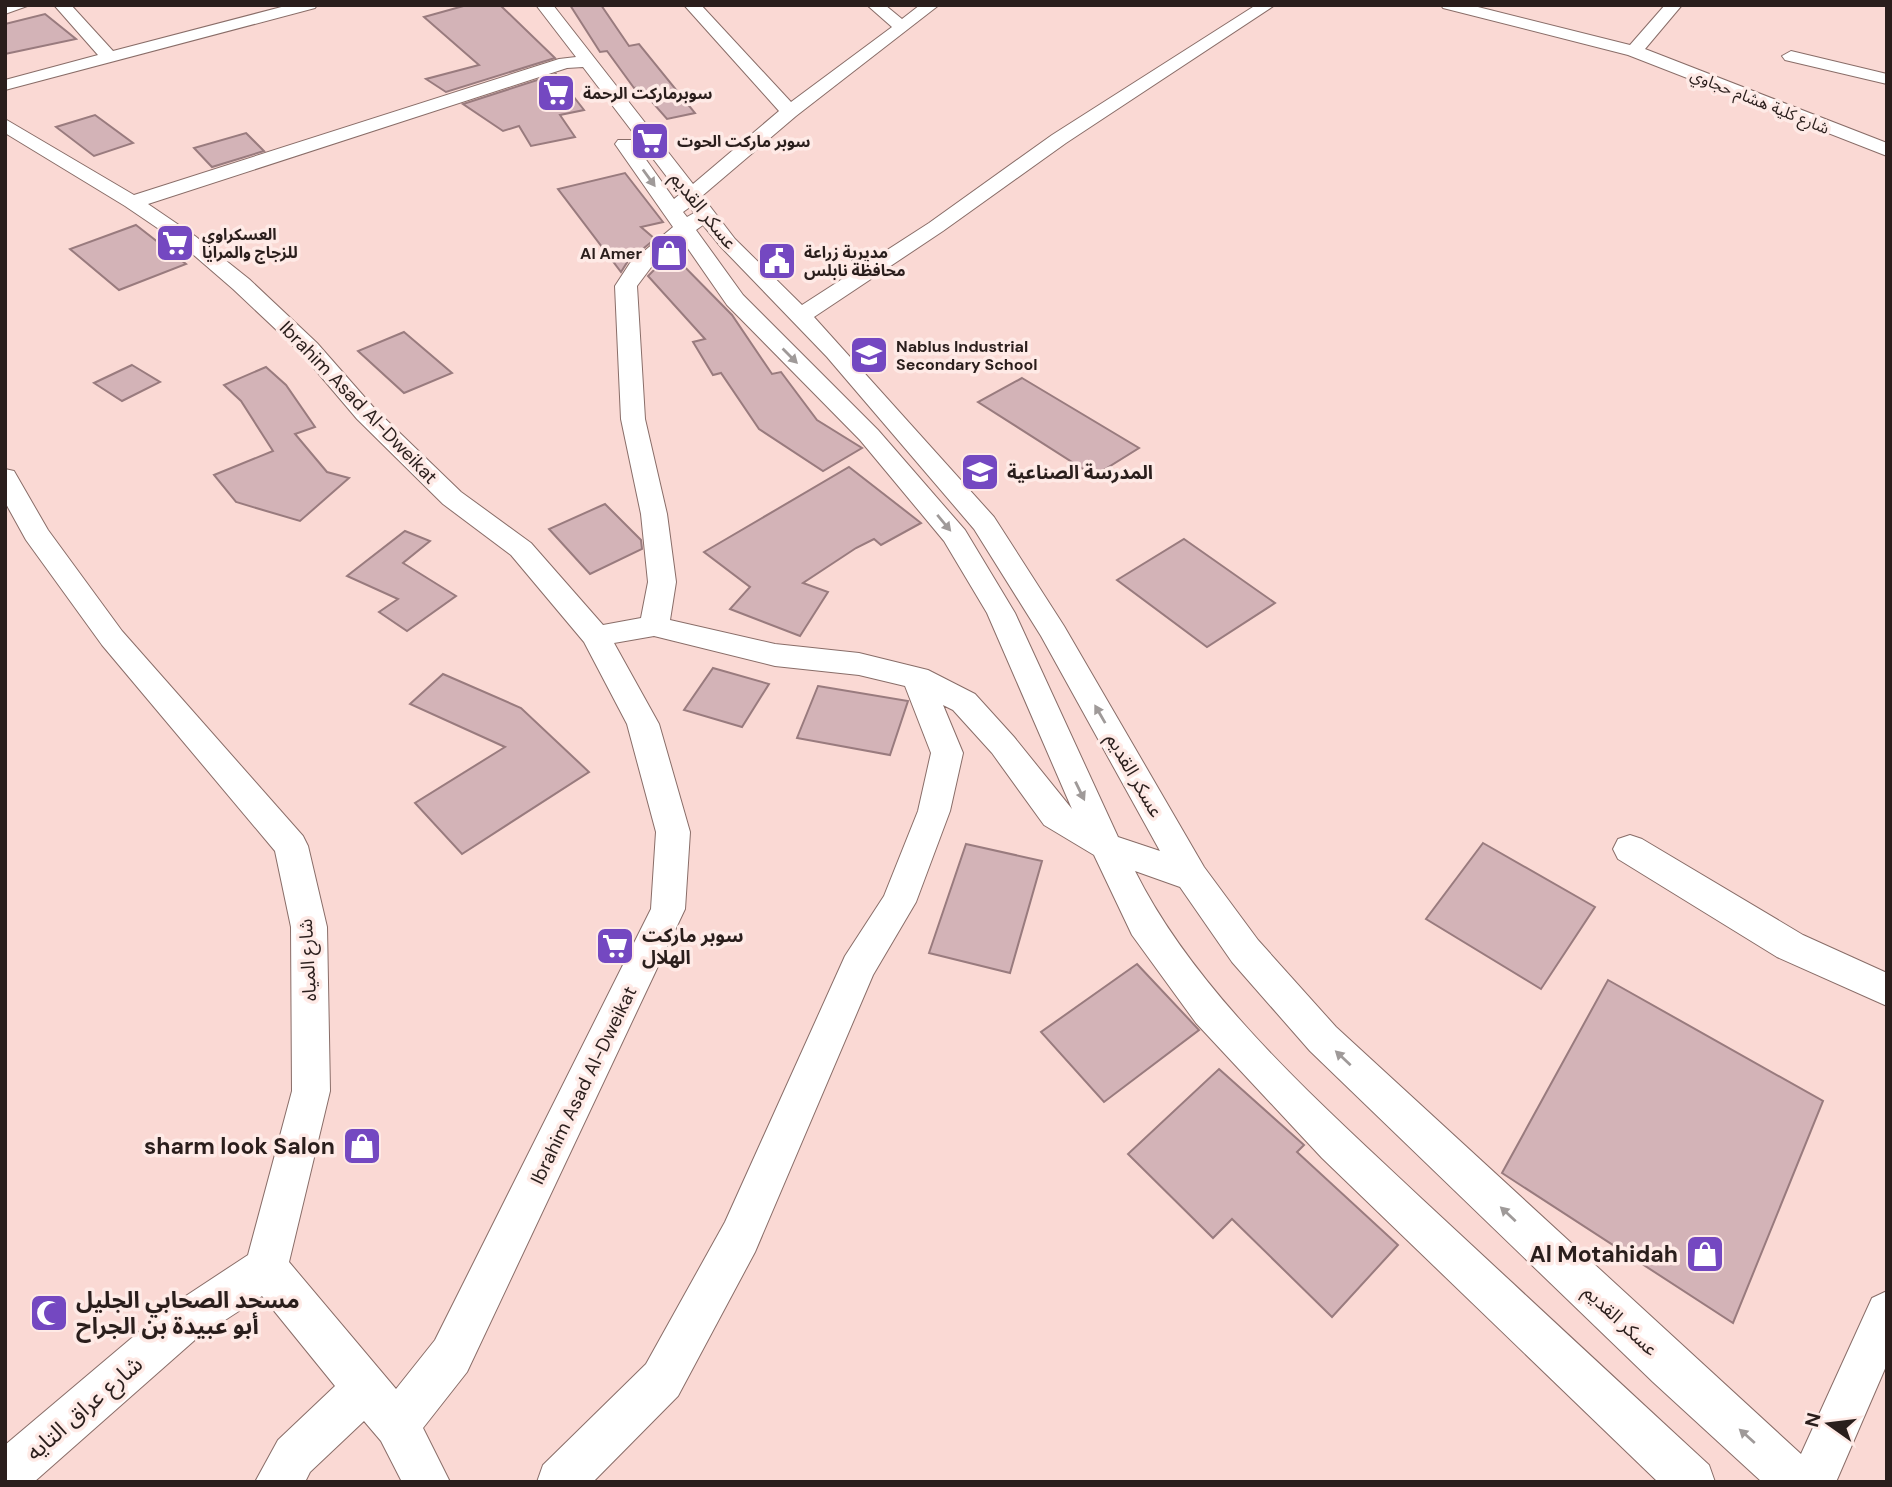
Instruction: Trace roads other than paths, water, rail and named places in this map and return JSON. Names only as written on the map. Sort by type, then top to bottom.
[{"type":"street","points":[[5,9],[22,5]]},
{"type":"street","points":[[62,5],[110,58]]},
{"type":"street","points":[[5,85],[309,5]]},
{"type":"street","name":"عسكر القديم","points":[[521,5],[576,63],[689,212],[735,300],[869,435],[955,536],[1000,613],[1144,924],[1209,1011],[1336,1145],[1692,1482]]},
{"type":"street","name":"عسكر القديم","points":[[544,5],[576,63]]},
{"type":"street","points":[[692,5],[790,112]]},
{"type":"street","points":[[875,5],[901,26]]},
{"type":"street","points":[[654,626],[662,582],[654,514],[633,419],[626,286],[634,272],[689,212],[790,112],[931,5]]},
{"type":"street","points":[[800,316],[936,227],[1059,139],[1266,5]]},
{"type":"street","name":"شارع كلية هشام حجاوي","points":[[1449,5],[1634,51],[1887,150]]},
{"type":"street","points":[[1634,51],[1674,5]]},
{"type":"street","points":[[1791,56],[1887,79]]},
{"type":"street","points":[[132,202],[576,63]]},
{"type":"street","name":"Ibrahim Asad Al-Dweikat","points":[[5,125],[132,202],[188,240],[299,339],[366,414],[452,498],[521,549],[596,636],[643,724],[673,832],[668,909],[451,1356],[397,1426]]},
{"type":"street","name":"عسكر القديم","points":[[689,212],[728,243],[835,352],[984,523],[1054,632],[1192,877],[1245,951],[1323,1040],[1659,1357],[1797,1482]]},
{"type":"street","name":"شارع المياه","points":[[5,477],[36,534],[112,638],[291,846],[309,927],[311,1091],[266,1268]]},
{"type":"street","points":[[596,636],[654,626],[775,655],[859,664],[917,678],[964,702],[1003,745],[1056,816],[1106,846],[1192,877]]},
{"type":"street","points":[[560,1482],[663,1380],[740,1237],[859,967],[899,902],[934,811],[947,753],[917,678]]},
{"type":"street","points":[[1630,849],[1790,946],[1887,990]]},
{"type":"street","points":[[266,1268],[397,1426],[427,1482]]},
{"type":"street","name":"شارع عراق التايه","points":[[5,1476],[181,1324],[266,1268]]},
{"type":"street","points":[[1812,1482],[1887,1313]]},
{"type":"street","points":[[278,1482],[294,1456],[366,1388]]},
{"type":"place","name":"سوبرماركت الرحمة","points":[[556,93]]},
{"type":"place","name":"سوبر ماركت الحوت","points":[[650,141]]},
{"type":"place","name":"العسكراوي للزجاج والمرايا","points":[[175,243]]},
{"type":"place","name":"Al Amer","points":[[669,253]]},
{"type":"place","name":"مديرية زراعة محافظة نابلس","points":[[777,261]]},
{"type":"place","name":"Nablus Industrial Secondary School","points":[[869,355]]},
{"type":"place","name":"المدرسة الصناعية","points":[[980,472]]},
{"type":"place","name":"سوبر ماركت الهلال","points":[[615,946]]},
{"type":"place","name":"sharm look Salon","points":[[362,1146]]},
{"type":"place","name":"Al Motahidah","points":[[1705,1254]]},
{"type":"place","name":"مسجد الصحابي الجليل أبو عبيدة بن الجراح","points":[[49,1313]]}]
